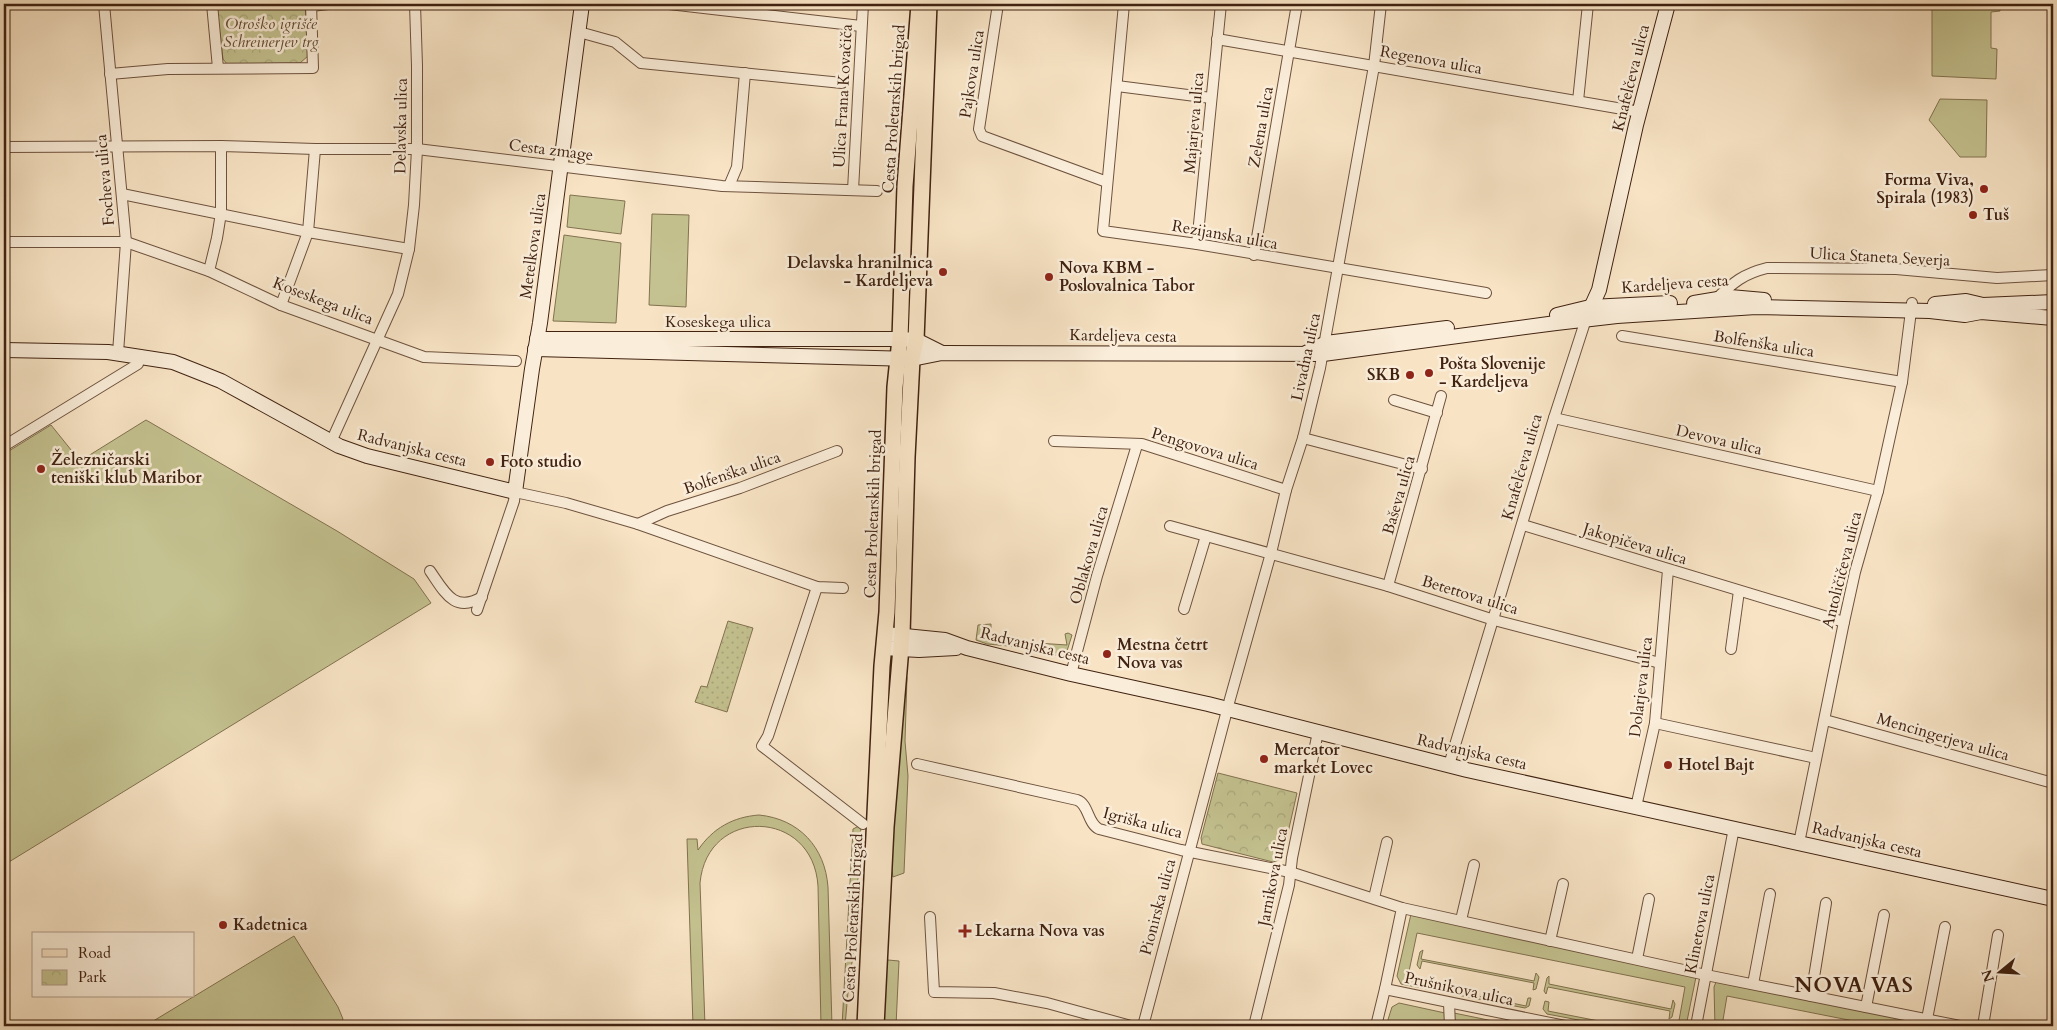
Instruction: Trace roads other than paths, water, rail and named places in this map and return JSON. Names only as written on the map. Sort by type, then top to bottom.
[{"type":"main road","name":"Cesta Proletarskih brigad","points":[[865,1026],[885,641],[896,359],[900,339],[905,186],[919,4]]},
{"type":"main road","name":"Cesta Proletarskih brigad","points":[[876,1026],[886,827],[901,642],[907,457],[912,359],[916,340],[930,4]]},
{"type":"street","name":"Focheva ulica","points":[[104,4],[126,242],[118,353]]},
{"type":"street","points":[[212,4],[218,68]]},
{"type":"street","points":[[110,74],[168,69],[313,68],[311,5],[328,4]]},
{"type":"street","name":"Delavska ulica","points":[[331,442],[398,294],[409,249],[417,149],[418,66],[415,4]]},
{"type":"street","name":"Metelkova ulica","points":[[515,492],[582,4]]},
{"type":"street","points":[[669,4],[862,26]]},
{"type":"street","name":"Ulica Frana Kovačiča","points":[[853,190],[863,4]]},
{"type":"street","name":"Pajkova ulica","points":[[998,4],[978,129],[982,136],[1107,182]]},
{"type":"street","name":"Rezijanska ulica","points":[[1124,4],[1103,231],[1198,244],[1486,293]]},
{"type":"street","name":"Majarjeva ulica","points":[[1198,244],[1221,4]]},
{"type":"street","name":"Zelena ulica","points":[[1254,255],[1297,4]]},
{"type":"street","name":"Livadna ulica","points":[[1227,710],[1271,553],[1286,490],[1303,438],[1324,349],[1374,66],[1381,4]]},
{"type":"street","points":[[1578,101],[1588,4]]},
{"type":"street","name":"Knafelčeva ulica","points":[[1450,765],[1554,418],[1588,313],[1599,290],[1640,112],[1668,4]]},
{"type":"street","points":[[579,32],[616,42],[641,63],[842,83]]},
{"type":"street","name":"Regenova ulica","points":[[1217,39],[1640,112]]},
{"type":"street","points":[[729,186],[737,167],[745,73]]},
{"type":"street","points":[[1117,86],[1211,98]]},
{"type":"street","points":[[209,271],[217,238],[220,213],[221,146]]},
{"type":"street","name":"Cesta zmage","points":[[4,147],[221,146],[315,149],[417,149],[729,186],[877,191]]},
{"type":"street","points":[[281,305],[308,232],[315,149]]},
{"type":"street","points":[[122,194],[308,232],[409,249]]},
{"type":"street","name":"Koseskega ulica","points":[[4,242],[126,242],[209,271],[281,305],[424,357],[516,361]]},
{"type":"street","name":"Ulica Staneta Severja","points":[[1716,299],[1734,281],[1749,272],[1768,268],[1896,269],[1997,278],[2053,275]]},
{"type":"street","name":"Kardeljeva cesta","points":[[942,353],[1303,354],[1324,349],[1588,313],[1730,297],[1771,301],[1911,307],[1965,315],[1981,312],[2013,313],[2053,318]]},
{"type":"street","name":"Kardeljeva cesta","points":[[1588,313],[1756,307],[1911,307],[1966,301],[1983,305],[2053,302]]},
{"type":"street","name":"Antoličičeva ulica","points":[[1799,843],[1855,572],[1878,491],[1902,382],[1911,307]]},
{"type":"street","name":"Bolfenška ulica","points":[[1622,336],[1902,382]]},
{"type":"street","points":[[916,340],[942,353]]},
{"type":"street","name":"Koseskega ulica","points":[[536,344],[916,340]]},
{"type":"street","name":"Koseskega ulica","points":[[536,344],[896,359],[912,359],[942,353]]},
{"type":"street","name":"Radvanjska cesta","points":[[4,350],[118,353],[140,355],[173,362],[221,381],[331,442],[367,456],[566,503],[638,524],[817,587],[843,588]]},
{"type":"street","points":[[4,446],[138,364],[140,355]]},
{"type":"street","name":"Baševa ulica","points":[[1388,586],[1442,396]]},
{"type":"street","points":[[1394,400],[1437,413]]},
{"type":"street","name":"Devova ulica","points":[[1554,418],[1878,491]]},
{"type":"street","points":[[1303,438],[1422,469]]},
{"type":"street","name":"Pengovova ulica","points":[[1054,442],[1142,444],[1286,490]]},
{"type":"street","name":"Oblakova ulica","points":[[1071,674],[1097,576],[1137,445]]},
{"type":"street","name":"Bolfenška ulica","points":[[638,524],[668,511],[740,488],[836,451]]},
{"type":"street","points":[[477,610],[514,501],[515,492]]},
{"type":"street","name":"Jakopičeva ulica","points":[[1523,525],[1844,622]]},
{"type":"street","name":"Betettova ulica","points":[[1170,526],[1388,586],[1494,620],[1660,663]]},
{"type":"street","points":[[1184,609],[1206,536]]},
{"type":"street","name":"Dolarjeva ulica","points":[[1636,807],[1655,723],[1668,570]]},
{"type":"street","points":[[430,571],[448,596],[457,602],[466,604],[482,597]]},
{"type":"street","points":[[817,587],[768,736],[762,746],[864,824]]},
{"type":"street","points":[[1731,650],[1739,591]]},
{"type":"street","name":"Radvanjska cesta","points":[[885,641],[945,640],[967,648],[1071,674],[1450,765],[2053,899]]},
{"type":"street","name":"Pionirska ulica","points":[[1143,1026],[1227,710]]},
{"type":"street","name":"Mencingerjeva ulica","points":[[1825,720],[2053,783]]},
{"type":"street","points":[[1655,723],[1816,758]]},
{"type":"street","name":"Jarnikova ulica","points":[[1254,1026],[1289,885],[1318,732]]},
{"type":"street","name":"Igriška ulica","points":[[917,764],[1077,800],[1083,804],[1090,822],[1099,829],[1189,851],[1290,872],[1402,908],[1706,975],[1960,1026]]},
{"type":"street","name":"Klinetova ulica","points":[[1696,1026],[1734,828]]},
{"type":"street","points":[[1374,898],[1387,842]]},
{"type":"street","points":[[1461,920],[1474,865]]},
{"type":"street","points":[[1550,941],[1563,884]]},
{"type":"street","points":[[1754,984],[1770,894]]},
{"type":"street","points":[[1637,959],[1650,899]]},
{"type":"street","points":[[1811,996],[1826,903]]},
{"type":"street","points":[[1385,989],[1402,908]]},
{"type":"street","points":[[1866,1007],[1884,914]]},
{"type":"street","points":[[930,917],[934,992],[994,993],[1048,1003],[1131,1026]]},
{"type":"street","points":[[1927,1020],[1946,927]]},
{"type":"street","points":[[1983,1026],[1998,935]]},
{"type":"street","name":"Prušnikova ulica","points":[[1376,1026],[1385,989],[1565,1026]]},
{"type":"street","points":[[1449,1003],[1450,1026]]},
{"type":"place","name":"Forma Viva, Spirala (1983)","points":[[1984,189]]},
{"type":"place","name":"Tuš","points":[[1973,215]]},
{"type":"place","name":"Delavska hranilnica - Kardeljeva","points":[[943,272]]},
{"type":"place","name":"Nova KBM - Poslovalnica Tabor","points":[[1049,277]]},
{"type":"place","name":"Pošta Slovenije - Kardeljeva","points":[[1429,373]]},
{"type":"place","name":"SKB","points":[[1410,375]]},
{"type":"place","name":"Foto studio","points":[[490,462]]},
{"type":"place","name":"Železničarski teniški klub Maribor","points":[[41,469]]},
{"type":"place","name":"Mestna četrt Nova vas","points":[[1107,654]]},
{"type":"place","name":"Mercator market Lovec","points":[[1264,759]]},
{"type":"place","name":"Hotel Bajt","points":[[1668,765]]},
{"type":"place","name":"Kadetnica","points":[[223,925]]},
{"type":"place","name":"Lekarna Nova vas","points":[[965,931]]},
{"type":"district","name":"NOVA VAS","points":[[1854,985]]},
{"type":"park label","name":"Otroško igrišče Schreinerjev trg","points":[[271,33]]}]
